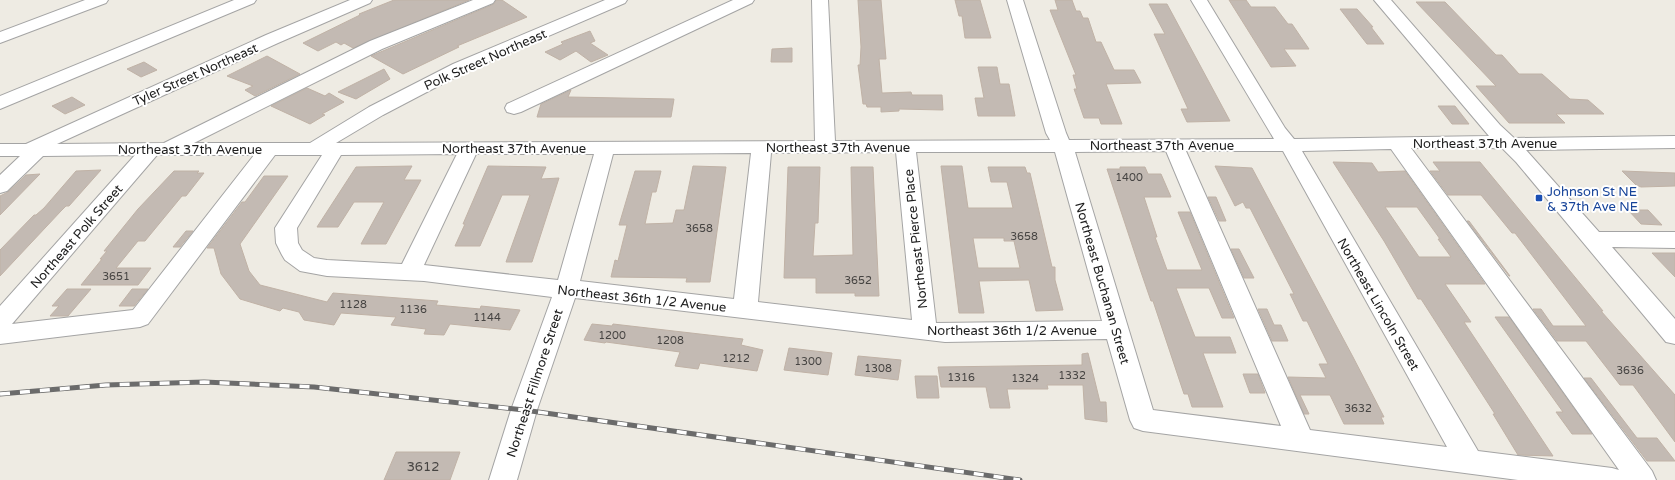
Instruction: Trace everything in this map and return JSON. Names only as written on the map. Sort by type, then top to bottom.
[{"type":"street","points":[[0,103],[248,0]]},
{"type":"street","name":"Tyler Street Northeast","points":[[33,150],[243,52],[364,0]]},
{"type":"street","points":[[159,150],[376,45],[487,0]]},
{"type":"street","name":"Polk Street Northeast","points":[[325,149],[333,136],[376,111],[459,68],[619,0]]},
{"type":"street","points":[[514,108],[746,0]]},
{"type":"street","points":[[820,0],[825,147]]},
{"type":"street","name":"Northeast Buchanan Street","points":[[1015,0],[1056,133],[1063,146],[1143,420],[1301,441]]},
{"type":"street","name":"Northeast Lincoln Street","points":[[1199,0],[1277,131],[1289,145],[1470,463]]},
{"type":"street","points":[[1382,0],[1507,144],[1523,158],[1675,335]]},
{"type":"street","points":[[4,32],[92,1]]},
{"type":"street","name":"Northeast 37th Avenue","points":[[0,150],[1289,145],[1479,141],[1507,144],[1675,142]]},
{"type":"street","points":[[1397,143],[1642,480]]},
{"type":"street","points":[[1173,145],[1301,441],[1612,480]]},
{"type":"street","name":"Northeast Pierce Place","points":[[905,146],[925,331]]},
{"type":"street","points":[[745,310],[762,147]]},
{"type":"street","name":"Northeast Fillmore Street","points":[[503,480],[524,410],[566,289],[605,148]]},
{"type":"street","points":[[0,335],[140,318],[270,149]]},
{"type":"street","name":"Northeast 36th 1/2 Avenue","points":[[325,149],[286,228],[287,243],[293,255],[308,265],[327,268],[410,271],[542,288],[587,290],[945,333],[1116,330]]},
{"type":"street","points":[[410,271],[469,149]]},
{"type":"street","points":[[0,186],[33,150]]},
{"type":"street","name":"Northeast Polk Street","points":[[0,322],[159,150]]},
{"type":"street","points":[[1591,239],[1675,240]]},
{"type":"building","points":[[394,0],[469,0],[353,48],[344,43],[341,45],[336,42],[318,51],[303,43],[360,15],[359,14]]},
{"type":"building","points":[[496,0],[502,0],[527,17],[457,46],[459,47],[403,74],[371,56],[494,4]]},
{"type":"building","points":[[858,0],[881,0],[886,59],[879,59],[882,93],[911,92],[912,95],[942,95],[943,110],[899,109],[899,111],[881,112],[881,107],[867,107],[866,104],[863,104],[858,65],[860,65],[861,47]]},
{"type":"building","points":[[955,0],[980,0],[991,38],[965,38],[962,16],[959,16]]},
{"type":"building","points":[[1055,0],[1072,0],[1076,11],[1080,11],[1083,18],[1088,18],[1096,42],[1101,42],[1114,70],[1134,70],[1141,83],[1106,84],[1122,124],[1101,124],[1099,118],[1084,118],[1074,89],[1077,89],[1073,75],[1076,75],[1050,10],[1058,10]]},
{"type":"building","points":[[1229,0],[1246,0],[1251,7],[1275,7],[1288,24],[1292,24],[1309,49],[1284,49],[1296,66],[1271,67]]},
{"type":"building","points":[[1416,2],[1445,2],[1496,55],[1502,55],[1519,74],[1542,74],[1570,99],[1588,100],[1604,114],[1556,114],[1565,123],[1509,123],[1476,86],[1496,86]]},
{"type":"building","points":[[1149,4],[1167,4],[1230,121],[1187,122],[1181,109],[1188,109],[1154,34],[1165,34]]},
{"type":"building","points":[[1340,9],[1357,9],[1373,27],[1371,27],[1384,44],[1367,44]]},
{"type":"building","points":[[590,31],[595,41],[590,43],[608,55],[591,62],[576,51],[560,60],[545,52],[563,44],[561,42]]},
{"type":"building","points":[[792,48],[792,62],[771,62],[772,49]]},
{"type":"building","points":[[267,56],[300,74],[255,96],[245,90],[253,86],[227,76]]},
{"type":"building","points":[[144,62],[157,70],[141,77],[127,69]]},
{"type":"building","points":[[978,67],[997,67],[1000,84],[1009,84],[1015,116],[978,116],[975,98],[984,98]]},
{"type":"building","points":[[384,69],[390,79],[356,99],[338,92]]},
{"type":"building","points":[[307,88],[325,96],[329,93],[344,102],[322,114],[325,115],[310,124],[271,106]]},
{"type":"building","points":[[571,90],[568,97],[674,99],[671,117],[537,117],[541,104]]},
{"type":"building","points":[[72,97],[85,105],[65,114],[52,106]]},
{"type":"building","points":[[1438,106],[1455,106],[1469,124],[1452,124]]},
{"type":"building","points":[[1333,162],[1372,163],[1378,172],[1405,171],[1485,284],[1445,284],[1471,322],[1464,322],[1553,456],[1518,455],[1493,414],[1495,414],[1421,299],[1418,299],[1384,241]],"holes":[[[1385,207],[1417,207],[1440,239],[1438,239],[1451,257],[1419,257]]]},
{"type":"building","points":[[1433,162],[1480,162],[1603,311],[1601,311],[1675,395],[1675,442],[1633,385],[1620,385],[1586,341],[1557,341],[1533,309],[1541,309],[1553,326],[1586,326],[1515,233],[1512,233],[1481,195],[1448,195],[1430,171],[1440,171]]},
{"type":"building","points":[[412,166],[404,180],[421,180],[386,244],[361,244],[384,202],[354,202],[338,227],[317,227],[356,167]]},
{"type":"building","points":[[488,166],[546,167],[541,179],[559,178],[532,262],[506,262],[530,195],[502,195],[480,246],[455,246]]},
{"type":"building","points":[[693,166],[726,167],[710,282],[686,282],[687,278],[611,277],[615,260],[618,261],[627,225],[619,225],[635,171],[661,171],[656,192],[652,192],[645,224],[673,223],[676,210],[684,210]]},
{"type":"building","points":[[941,166],[962,166],[968,208],[1013,208],[1007,182],[991,182],[988,167],[1025,167],[1027,173],[1030,173],[1052,267],[1055,267],[1055,280],[1063,310],[1036,311],[1029,280],[979,281],[984,313],[959,313]],"holes":[[[973,238],[1004,238],[1004,241],[1014,241],[1020,268],[978,268]]]},
{"type":"building","points":[[1215,166],[1252,168],[1384,417],[1381,417],[1384,424],[1344,424],[1330,395],[1300,395],[1309,414],[1304,414],[1288,377],[1326,378],[1319,364],[1328,364],[1307,321],[1303,321],[1290,294],[1294,294],[1250,208],[1246,208],[1243,202],[1235,206]]},
{"type":"building","points":[[788,167],[820,167],[818,223],[815,223],[813,256],[853,255],[851,167],[873,167],[879,296],[855,296],[855,293],[816,293],[816,278],[784,278]]},
{"type":"building","points":[[1120,167],[1145,167],[1148,174],[1161,174],[1171,197],[1144,197],[1157,237],[1155,237],[1167,270],[1202,270],[1178,212],[1190,212],[1234,318],[1222,318],[1209,288],[1176,288],[1195,337],[1230,337],[1236,353],[1203,353],[1223,407],[1192,407],[1188,394],[1184,394],[1107,169],[1120,169]]},
{"type":"building","points":[[101,170],[69,206],[66,206],[61,211],[0,276],[0,250],[34,215],[44,208],[76,171]]},
{"type":"building","points":[[174,171],[199,171],[197,173],[204,173],[186,196],[182,196],[145,241],[138,241],[116,268],[151,268],[138,285],[81,285],[107,251],[104,251],[138,209]]},
{"type":"building","points":[[1622,171],[1675,173],[1675,186],[1641,187],[1636,185]]},
{"type":"building","points":[[40,174],[0,215],[0,196],[8,192],[26,175]]},
{"type":"building","points":[[264,176],[288,176],[240,244],[249,271],[260,285],[327,302],[333,293],[438,301],[436,305],[480,309],[481,306],[520,310],[510,330],[450,324],[444,335],[424,334],[426,329],[391,325],[396,317],[341,313],[334,325],[304,320],[299,312],[283,308],[280,311],[240,299],[221,274],[214,248],[207,248],[242,202],[245,202]]},
{"type":"building","points":[[1208,197],[1216,197],[1226,221],[1219,221]]},
{"type":"building","points":[[1628,210],[1648,210],[1662,225],[1641,224]]},
{"type":"building","points":[[1467,221],[1469,221],[1510,276],[1509,276]]},
{"type":"building","points":[[186,231],[193,231],[180,247],[173,247]]},
{"type":"building","points":[[1231,249],[1239,249],[1254,278],[1244,278]]},
{"type":"building","points":[[1652,253],[1675,253],[1675,277]]},
{"type":"building","points":[[67,289],[91,289],[68,316],[50,316],[59,306],[52,306]]},
{"type":"building","points":[[132,289],[148,289],[134,306],[119,306]]},
{"type":"building","points":[[1258,309],[1267,309],[1274,325],[1281,325],[1288,341],[1272,341]]},
{"type":"building","points":[[1495,317],[1509,317],[1592,434],[1572,434],[1556,412],[1563,412]]},
{"type":"building","points":[[592,324],[612,326],[613,324],[743,339],[741,345],[763,350],[757,371],[700,363],[698,369],[675,366],[680,352],[584,340]]},
{"type":"building","points":[[789,348],[832,353],[828,375],[784,370]]},
{"type":"building","points":[[1088,353],[1100,402],[1106,402],[1107,422],[1085,419],[1083,385],[1047,385],[1048,389],[1007,389],[1010,408],[990,408],[986,387],[941,387],[938,367],[1082,365],[1082,354]]},
{"type":"building","points":[[858,356],[901,360],[898,380],[855,375]]},
{"type":"building","points":[[1243,374],[1258,374],[1265,393],[1250,393]]},
{"type":"building","points":[[915,376],[937,376],[939,398],[917,398]]},
{"type":"building","points":[[1584,378],[1591,378],[1637,438],[1657,438],[1675,461],[1647,461]]},
{"type":"building","points":[[396,452],[460,452],[450,480],[384,480]]},
{"type":"railway","points":[[0,394],[106,385],[204,382],[314,387],[524,410],[1020,480]]},
{"type":"place","name":"Johnson St NE & 37th Ave NE","points":[[1539,198]]}]
